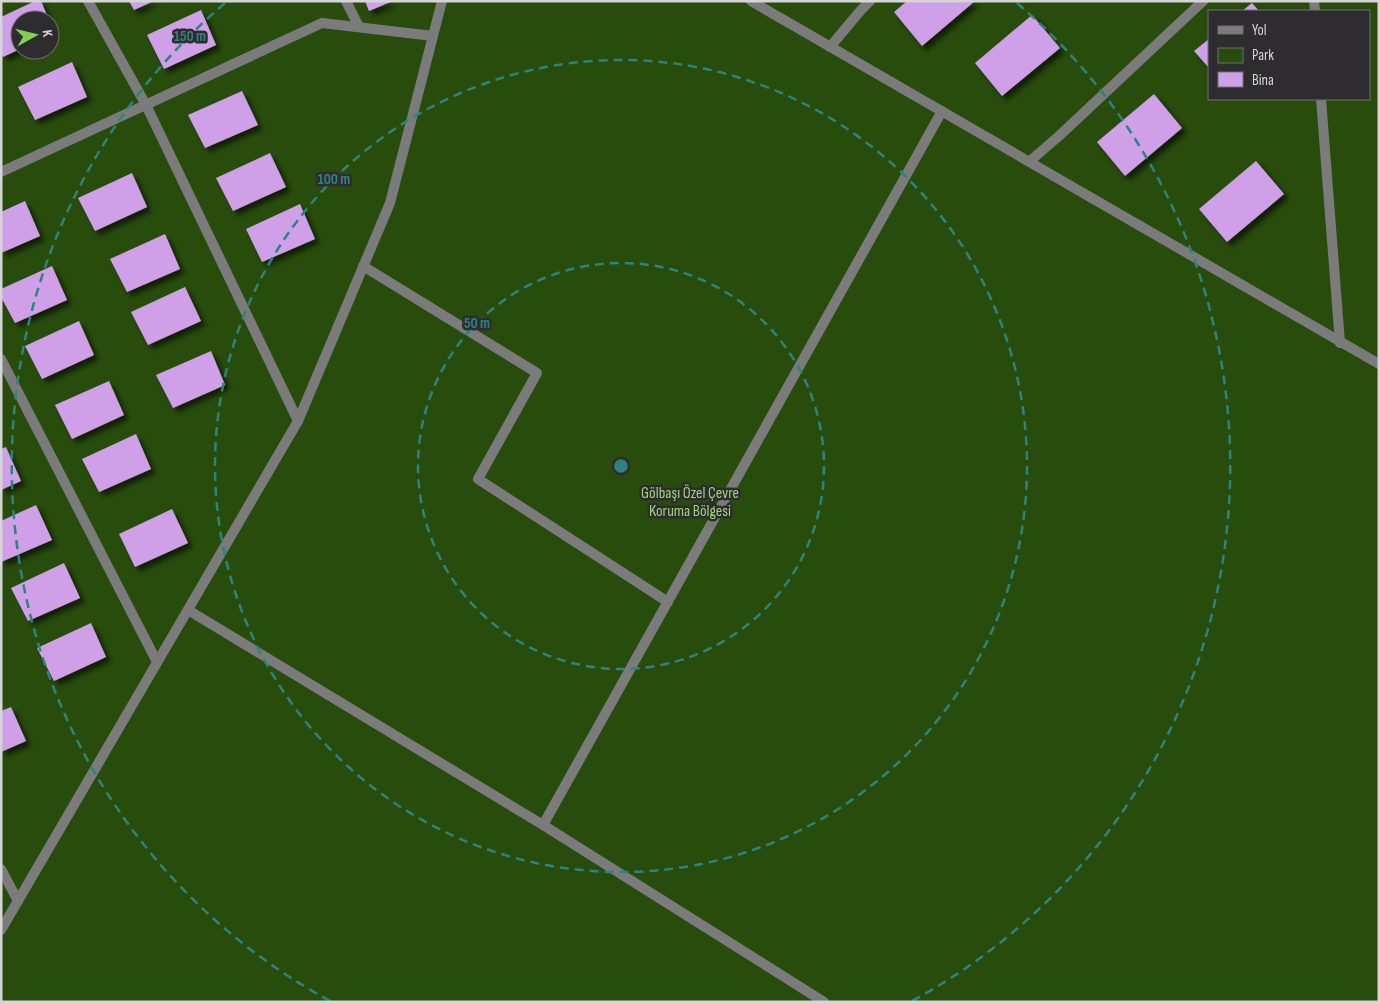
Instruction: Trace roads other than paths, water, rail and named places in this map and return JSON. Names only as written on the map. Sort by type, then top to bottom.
[{"type":"street","points":[[88,1],[146,105],[298,421]]},
{"type":"street","points":[[346,1],[359,27]]},
{"type":"street","points":[[1,930],[298,421],[390,203],[442,1]]},
{"type":"street","points":[[751,1],[1379,364]]},
{"type":"street","points":[[830,47],[870,1]]},
{"type":"street","points":[[1030,161],[1203,1]]},
{"type":"street","points":[[1,172],[322,23],[432,36]]},
{"type":"street","points":[[1322,100],[1340,343]]},
{"type":"street","points":[[544,825],[942,111]]},
{"type":"street","points":[[363,266],[537,372],[478,479],[668,602]]},
{"type":"street","points":[[1,360],[158,662]]},
{"type":"street","points":[[188,610],[544,825],[822,1001]]},
{"type":"street","points":[[1,868],[18,901]]},
{"type":"park label","name":"Gölbaşı Özel Çevre Koruma Bölgesi","points":[[690,501]]}]
